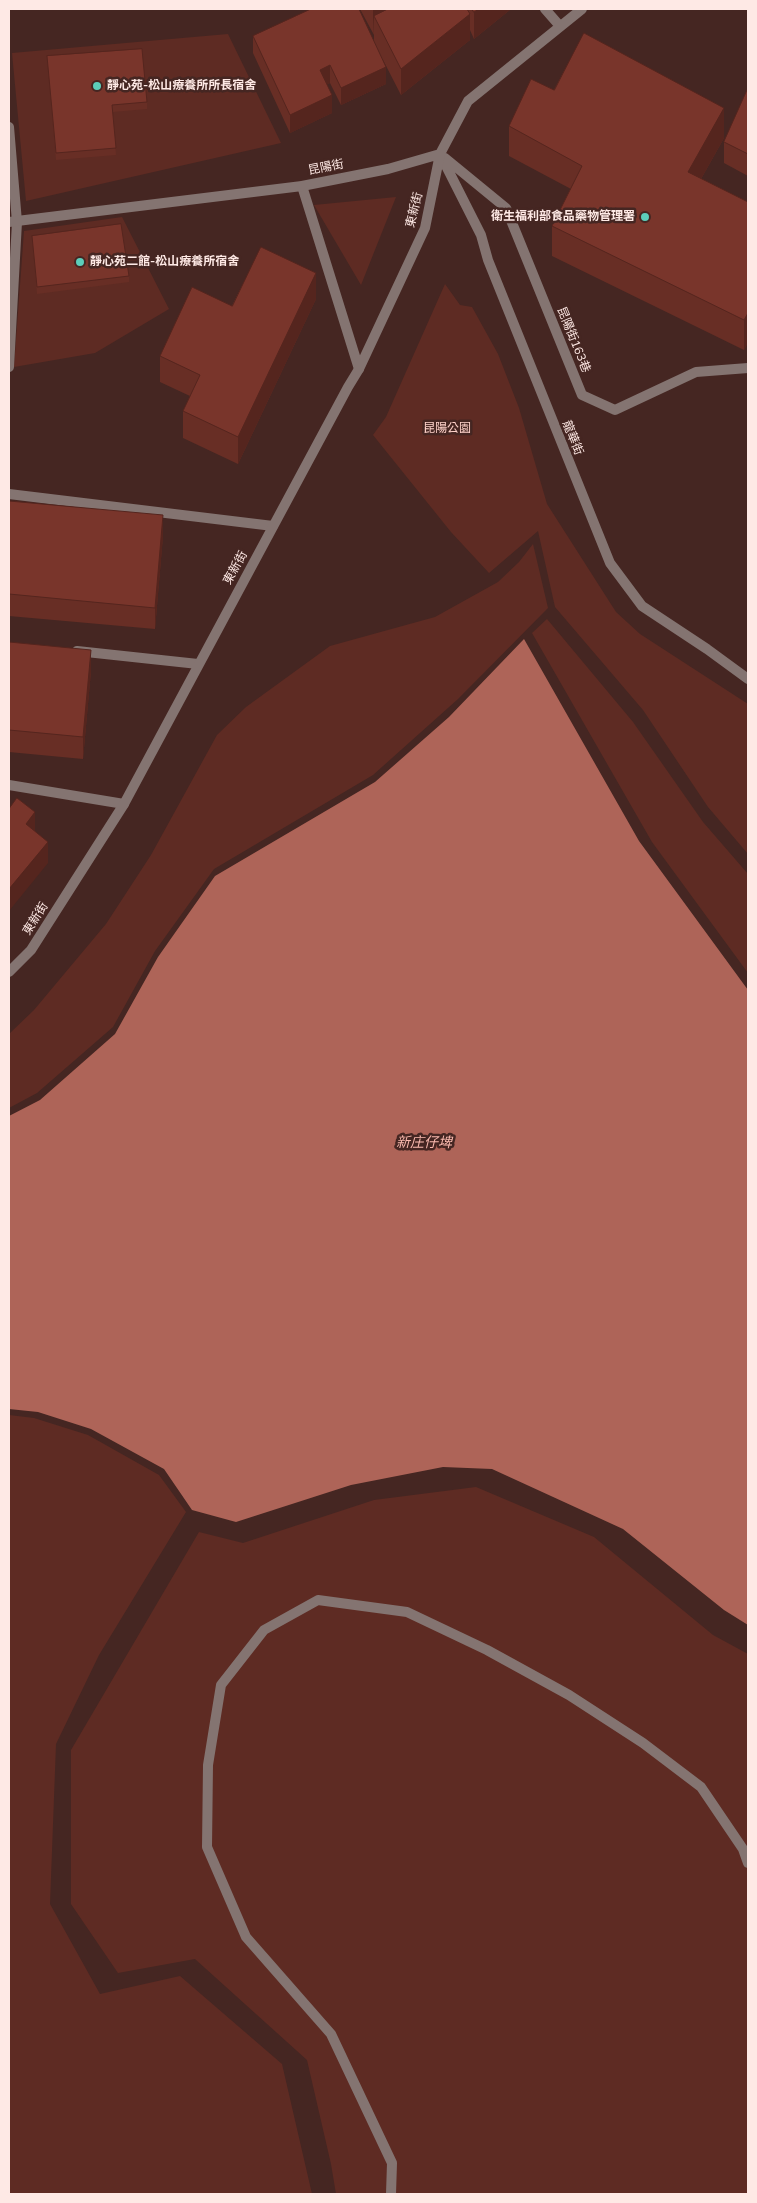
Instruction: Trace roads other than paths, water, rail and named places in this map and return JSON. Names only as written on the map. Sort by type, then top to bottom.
[{"type":"street","points":[[546,9],[559,25]]},
{"type":"street","points":[[440,154],[468,101],[559,25],[582,9]]},
{"type":"street","points":[[9,127],[13,222],[9,367]]},
{"type":"street","name":"昆陽街","points":[[13,222],[302,186],[388,169],[440,154]]},
{"type":"street","name":"昆陽街163巷","points":[[440,154],[506,208],[582,395],[615,410],[696,372],[748,368]]},
{"type":"street","name":"東新街","points":[[9,972],[31,950],[124,804],[359,369],[425,228],[440,154]]},
{"type":"street","name":"龍華街","points":[[440,154],[482,235],[488,260],[610,563],[642,606],[748,679]]},
{"type":"street","points":[[302,186],[359,369]]},
{"type":"street","points":[[9,494],[273,526]]},
{"type":"street","points":[[66,650],[198,664]]},
{"type":"street","points":[[9,785],[124,804]]},
{"type":"street","points":[[392,2194],[392,2163],[331,2034],[246,1938],[207,1847],[208,1766],[221,1685],[264,1630],[318,1600],[407,1612],[487,1650],[552,1686],[643,1743],[701,1787],[746,1849],[748,1863]]},
{"type":"water","name":"新庄仔埤","points":[[524,639],[639,841],[748,990],[748,1625],[724,1610],[623,1529],[492,1469],[443,1467],[351,1485],[236,1522],[192,1510],[164,1469],[91,1429],[38,1412],[9,1409],[9,1116],[40,1100],[115,1034],[158,957],[215,876],[375,782],[449,717]]},
{"type":"place","name":"靜心苑-松山療養所所長宿舍","points":[[97,86]]},
{"type":"place","name":"衛生福利部食品藥物管理署","points":[[645,217]]},
{"type":"place","name":"靜心苑二館-松山療養所宿舍","points":[[80,262]]},
{"type":"park label","name":"昆陽公園","points":[[447,429]]}]
